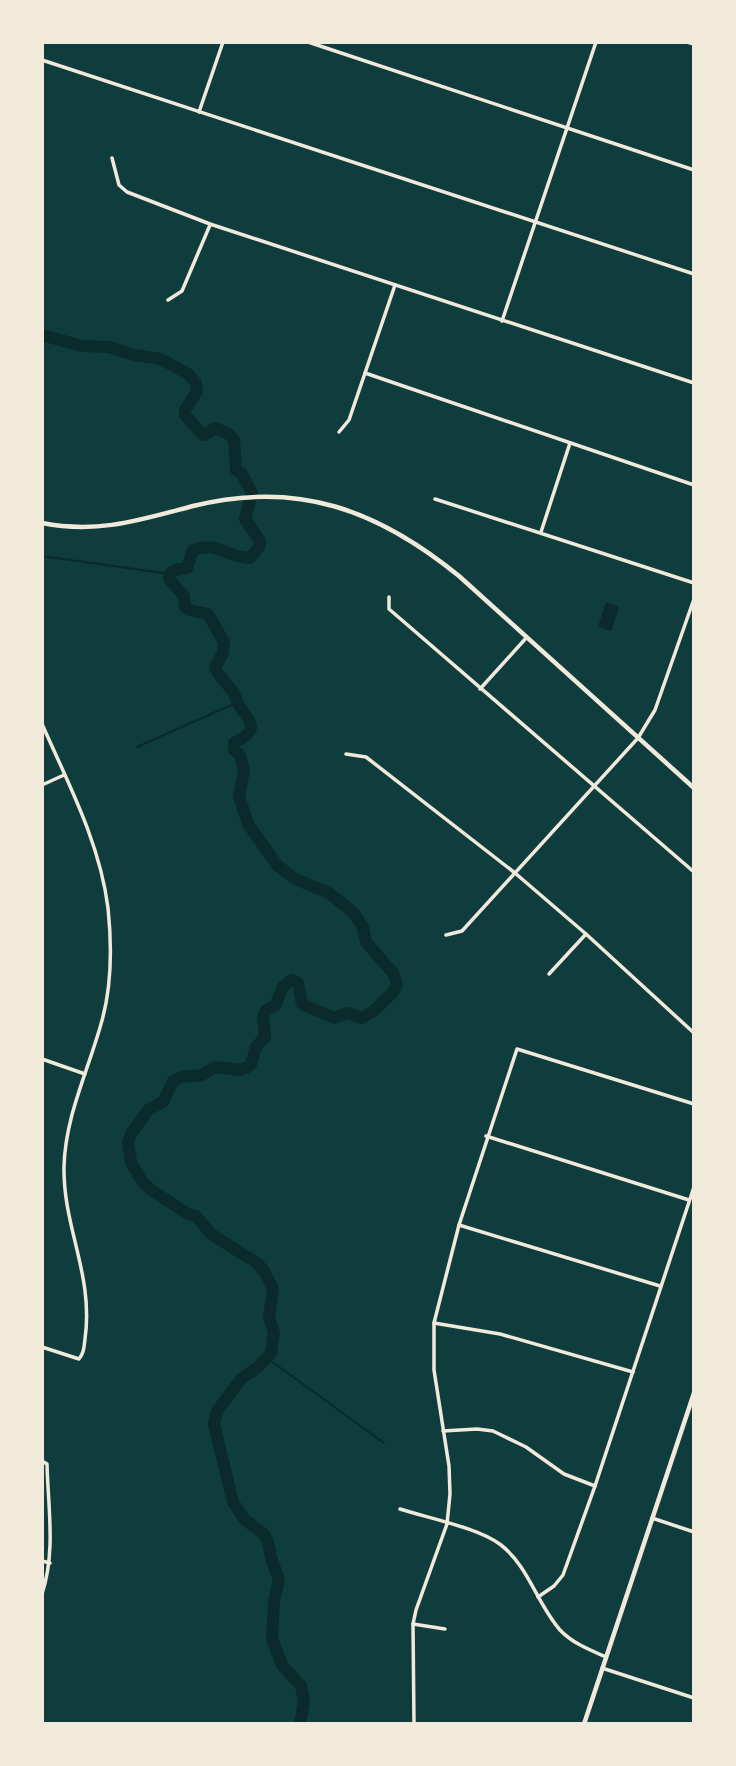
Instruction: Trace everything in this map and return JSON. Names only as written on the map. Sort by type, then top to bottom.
[{"type":"street","points":[[199,112],[223,42]]},
{"type":"street","points":[[308,42],[694,170]]},
{"type":"street","points":[[502,321],[596,42]]},
{"type":"street","points":[[687,42],[694,44]]},
{"type":"street","points":[[42,60],[694,274]]},
{"type":"street","points":[[112,158],[119,185],[127,192],[210,224],[694,383]]},
{"type":"street","points":[[168,300],[182,291],[187,282],[210,224]]},
{"type":"street","points":[[339,432],[349,420],[395,285]]},
{"type":"street","points":[[365,373],[694,485]]},
{"type":"street","points":[[541,532],[570,443]]},
{"type":"street","points":[[42,523],[79,528],[126,524],[216,501],[278,497],[310,500],[358,513],[403,534],[459,576],[694,788]]},
{"type":"street","points":[[435,499],[694,583]]},
{"type":"street","points":[[389,597],[389,609],[694,872]]},
{"type":"street","points":[[446,935],[462,931],[638,738],[655,710],[694,599]]},
{"type":"street","points":[[480,689],[527,637]]},
{"type":"street","points":[[42,724],[90,835],[108,907],[110,967],[102,1021],[67,1139],[64,1167],[68,1210],[87,1302],[83,1351],[79,1359],[42,1347]]},
{"type":"street","points":[[346,754],[366,757],[515,873],[694,1032]]},
{"type":"street","points":[[42,785],[64,775]]},
{"type":"street","points":[[549,974],[586,934]]},
{"type":"street","points":[[414,1724],[416,1610],[447,1524],[450,1494],[449,1466],[434,1370],[433,1323],[486,1136],[517,1049],[694,1104]]},
{"type":"street","points":[[42,1059],[85,1074]]},
{"type":"street","points":[[486,1136],[690,1200]]},
{"type":"street","points":[[538,1597],[554,1586],[563,1575],[694,1187]]},
{"type":"street","points":[[459,1225],[660,1286]]},
{"type":"street","points":[[433,1323],[500,1334],[633,1372]]},
{"type":"street","points":[[584,1724],[694,1393]]},
{"type":"street","points":[[443,1431],[477,1429],[493,1432],[526,1447],[564,1474],[595,1486]]},
{"type":"street","points":[[42,1461],[47,1464],[51,1545],[50,1563],[42,1594]]},
{"type":"street","points":[[400,1509],[472,1531],[500,1544],[514,1558],[559,1629],[573,1642],[606,1657]]},
{"type":"street","points":[[652,1518],[694,1532]]},
{"type":"street","points":[[42,1561],[50,1563]]},
{"type":"street","points":[[414,1624],[445,1629]]},
{"type":"street","points":[[602,1668],[694,1698]]},
{"type":"water","points":[[606,602],[619,607],[611,631],[598,627]]},
{"type":"waterway","points":[[42,335],[82,346],[109,347],[134,355],[161,359],[188,374],[196,383],[197,391],[185,410],[185,415],[202,434],[205,435],[215,428],[229,434],[234,440],[236,470],[242,474],[252,493],[245,519],[260,541],[259,547],[250,558],[209,547],[193,550],[187,568],[175,570],[169,579],[184,596],[185,607],[208,614],[224,642],[223,653],[215,667],[232,690],[251,725],[249,733],[234,743],[234,750],[240,755],[244,770],[239,796],[248,824],[277,865],[295,879],[329,893],[354,913],[363,927],[366,942],[393,973],[397,984],[394,991],[375,1010],[362,1018],[347,1013],[334,1018],[302,1004],[298,983],[291,980],[283,987],[275,1006],[266,1010],[263,1017],[265,1037],[256,1047],[251,1064],[239,1070],[215,1067],[202,1075],[173,1081],[163,1102],[148,1110],[128,1142],[131,1162],[142,1181],[188,1214],[196,1216],[211,1234],[257,1263],[273,1289],[269,1317],[274,1333],[271,1353],[241,1379],[217,1411],[214,1424],[233,1502],[245,1520],[264,1534],[279,1579],[274,1601],[272,1639],[282,1665],[301,1686],[304,1702],[300,1724]]},
{"type":"waterway","points":[[42,556],[170,574]]},
{"type":"waterway","points":[[137,747],[238,702]]},
{"type":"waterway","points":[[267,1358],[384,1443]]}]
